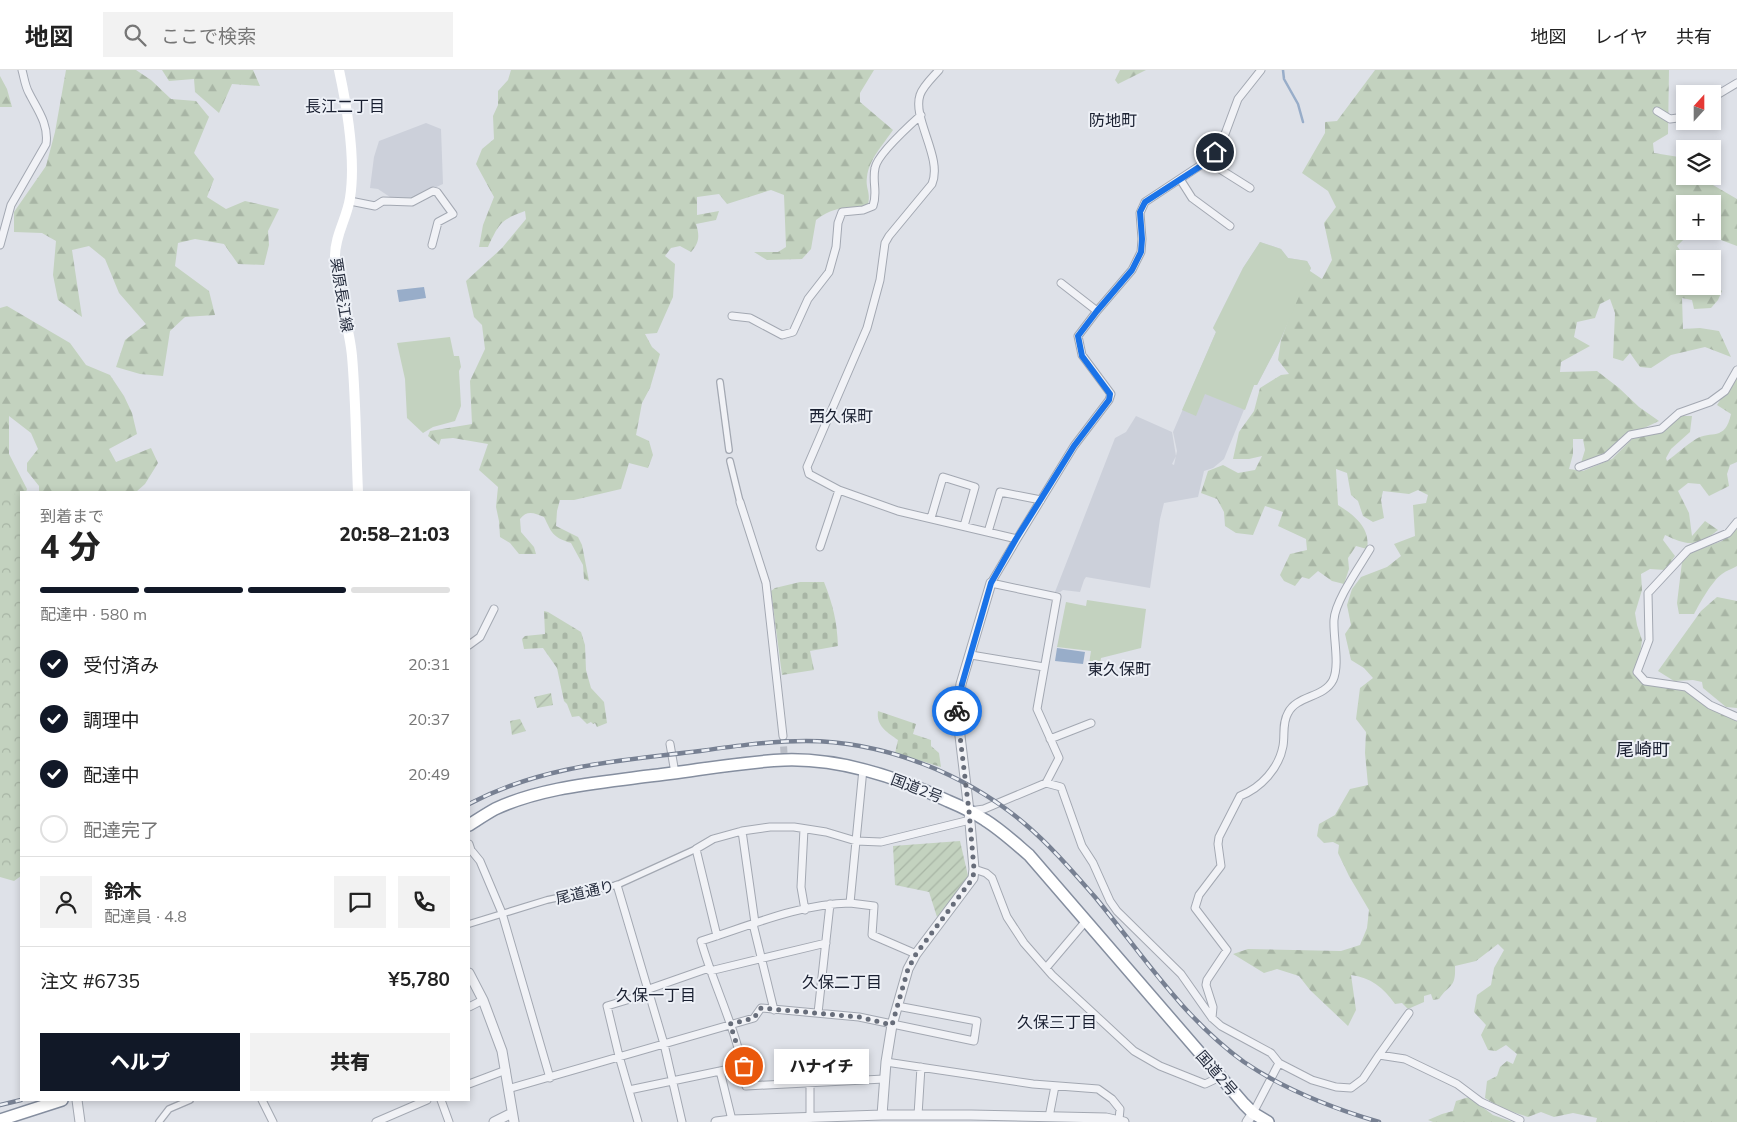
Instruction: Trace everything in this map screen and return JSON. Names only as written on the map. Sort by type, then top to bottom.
[{"type":"highway","name":"国道2号","points":[[470,823],[494,810],[541,794],[591,784],[784,756],[863,769],[916,786],[1006,835],[1029,855],[1220,1077],[1250,1117],[1268,1122]]},
{"type":"highway","points":[[0,1120],[59,1101]]},
{"type":"main road","name":"栗原長江線","points":[[339,70],[346,104],[352,180],[350,201],[336,244],[335,256],[340,299],[349,333],[352,357],[358,491]]},
{"type":"street","points":[[0,245],[11,205],[46,144],[48,135],[43,118],[28,91],[22,70]]},
{"type":"street","points":[[938,70],[922,89],[918,104],[931,152],[935,177],[932,184],[885,243],[880,280],[867,328],[806,467],[808,474],[839,490],[898,511],[1016,539]]},
{"type":"street","points":[[882,1115],[884,1079],[892,1025],[908,969],[916,954],[972,882],[974,869],[970,815],[957,711],[962,684],[991,583],[1074,446],[1109,400],[1110,394],[1082,356],[1078,344],[1078,336],[1132,270],[1141,252],[1140,212],[1145,202],[1207,162],[1222,142],[1238,99],[1261,70]]},
{"type":"street","points":[[1721,93],[1737,83]]},
{"type":"street","points":[[1657,111],[1670,119],[1676,118]]},
{"type":"street","points":[[732,316],[750,318],[782,335],[793,332],[808,299],[829,272],[836,247],[838,223],[842,212],[863,210],[873,206],[877,196],[873,184],[875,165],[901,133],[921,115]]},
{"type":"street","points":[[1207,162],[1250,188]]},
{"type":"street","points":[[1180,179],[1192,198],[1230,226]]},
{"type":"street","points":[[350,201],[375,206],[383,201],[412,202],[433,191],[437,192],[453,214],[438,222],[432,245]]},
{"type":"street","points":[[1061,283],[1097,311]]},
{"type":"street","points":[[1579,467],[1606,457],[1630,435],[1661,429],[1679,413],[1710,402],[1725,391],[1737,370]]},
{"type":"street","points":[[720,382],[729,450]]},
{"type":"street","points":[[730,461],[740,502],[766,583],[783,736]]},
{"type":"street","points":[[932,518],[943,477],[975,487],[964,526]]},
{"type":"street","points":[[820,547],[839,490]]},
{"type":"street","points":[[988,532],[1000,492],[1041,500]]},
{"type":"street","points":[[1737,522],[1728,533],[1688,550],[1648,593],[1649,640],[1637,672],[1645,681],[1686,687],[1710,705],[1737,717]]},
{"type":"street","points":[[1212,1018],[1213,1007],[1206,985],[1207,980],[1227,950],[1195,908],[1196,901],[1221,866],[1219,837],[1240,796],[1253,791],[1276,765],[1283,747],[1285,722],[1288,713],[1295,703],[1328,688],[1334,678],[1335,613],[1350,580],[1370,549]]},
{"type":"street","points":[[991,583],[1057,597],[1037,709],[1059,758],[1046,783]]},
{"type":"street","points":[[470,644],[480,637],[494,609]]},
{"type":"street","points":[[971,655],[1044,667]]},
{"type":"street","points":[[1050,740],[1091,723]]},
{"type":"street","points":[[670,744],[675,773]]},
{"type":"street","points":[[850,903],[863,769]]},
{"type":"street","points":[[717,936],[696,849],[714,839],[742,831],[770,827],[804,829],[826,832],[856,841],[881,842],[970,815],[1046,783],[1061,786],[1082,846],[1093,863],[1110,901],[1117,911],[1181,974],[1212,1018],[1221,1026],[1271,1053],[1279,1062],[1312,1080],[1336,1087],[1351,1088],[1363,1079],[1409,1013]]},
{"type":"street","points":[[804,829],[800,887],[805,910]]},
{"type":"street","points":[[742,831],[754,923],[774,1010]]},
{"type":"street","name":"尾道通り","points":[[470,924],[547,900],[617,885],[696,849]]},
{"type":"street","points":[[470,850],[480,861],[502,913],[550,1078]]},
{"type":"street","points":[[974,869],[986,872],[992,878],[1007,916],[1024,943],[1046,968],[1134,1050],[1160,1066],[1205,1084],[1220,1077]]},
{"type":"street","points":[[617,885],[664,1044],[682,1122]]},
{"type":"street","points":[[884,1079],[746,1086],[744,1066],[701,941],[754,923],[830,904],[850,903],[874,906],[872,935],[916,954]]},
{"type":"street","points":[[818,1013],[830,904]]},
{"type":"street","points":[[1046,968],[1085,922]]},
{"type":"street","points":[[638,1122],[607,1006],[710,970],[826,943]]},
{"type":"street","points":[[470,975],[483,1000],[502,1052],[506,1070],[513,1118],[494,1122]]},
{"type":"street","points":[[470,1006],[483,1000]]},
{"type":"street","points":[[508,1089],[754,1018],[761,1008],[859,1017],[974,1041],[977,1021],[896,1006]]},
{"type":"street","points":[[1379,1055],[1405,1059],[1456,1084],[1481,1102],[1520,1120]]},
{"type":"street","points":[[716,1122],[882,1115],[1106,1118],[1122,1121],[1120,1109],[1112,1099],[1098,1089],[1055,1086],[886,1062]]},
{"type":"street","points":[[1250,1117],[1279,1062]]},
{"type":"street","points":[[629,1090],[744,1066]]},
{"type":"street","points":[[918,1115],[921,1067]]},
{"type":"street","points":[[470,1084],[506,1070]]},
{"type":"street","points":[[720,1071],[732,1120]]},
{"type":"street","points":[[810,1082],[810,1118]]},
{"type":"street","points":[[1049,1117],[1055,1086]]},
{"type":"street","points":[[77,1101],[80,1122]]},
{"type":"street","points":[[159,1122],[170,1109],[188,1101]]},
{"type":"street","points":[[262,1101],[273,1122]]},
{"type":"street","points":[[376,1122],[425,1101]]},
{"type":"street","points":[[441,1101],[449,1122]]},
{"type":"shaded area","points":[[426,123],[441,129],[443,184],[408,200],[393,199],[378,189],[370,188],[374,157],[379,141]]},
{"type":"shaded area","points":[[1260,242],[1281,249],[1288,258],[1307,261],[1311,268],[1280,341],[1257,385],[1254,385],[1224,459],[1213,468],[1204,471],[1198,497],[1164,503],[1150,588],[1086,577],[1080,592],[1063,590],[1055,592],[1115,438],[1126,432],[1136,416],[1172,432],[1176,456],[1177,451],[1173,432],[1216,332],[1213,328],[1243,268]]},
{"type":"green space","points":[[66,70],[136,70],[151,80],[171,99],[196,101],[209,117],[194,153],[214,179],[207,197],[226,209],[245,201],[279,209],[268,231],[269,245],[264,265],[238,264],[224,244],[195,239],[178,243],[175,266],[209,291],[215,315],[185,317],[170,331],[163,376],[140,374],[116,367],[125,340],[146,324],[119,293],[105,259],[89,246],[72,250],[82,317],[58,300],[53,275],[56,241],[42,233],[14,232],[14,212],[46,166],[55,132]]},
{"type":"green space","points":[[162,70],[253,70],[260,86],[232,84],[219,113],[195,92],[194,79],[169,81]]},
{"type":"green space","points":[[511,70],[874,70],[860,93],[860,102],[893,130],[877,152],[868,170],[869,198],[867,208],[834,210],[816,220],[811,249],[802,259],[767,260],[754,252],[778,252],[786,247],[784,195],[771,190],[727,204],[719,194],[697,197],[697,215],[719,211],[716,220],[696,224],[698,239],[696,246],[691,252],[680,246],[671,248],[665,256],[675,264],[673,297],[657,333],[645,334],[652,347],[660,354],[650,388],[642,403],[636,435],[649,441],[653,455],[648,468],[629,463],[621,489],[574,500],[560,500],[556,526],[578,537],[582,545],[589,581],[584,579],[583,565],[571,543],[553,534],[544,517],[528,513],[520,519],[521,532],[534,547],[536,554],[519,554],[510,543],[500,537],[496,507],[498,487],[479,470],[488,444],[453,438],[441,439],[439,445],[428,436],[430,431],[472,424],[470,381],[485,349],[482,325],[474,317],[466,281],[502,248],[526,219],[525,211],[510,217],[498,228],[488,247],[479,247],[483,225],[494,197],[476,164],[482,149],[494,139],[493,116],[498,105],[498,91],[508,80]]},
{"type":"green space","points":[[1120,70],[1146,70],[1118,84],[1115,80]]},
{"type":"green space","points":[[1375,70],[1669,70],[1668,134],[1653,143],[1654,153],[1676,157],[1676,185],[1713,185],[1737,199],[1737,246],[1721,240],[1721,195],[1676,195],[1676,240],[1683,240],[1677,246],[1680,250],[1676,250],[1676,295],[1720,295],[1711,308],[1694,309],[1692,300],[1682,298],[1683,329],[1700,328],[1719,331],[1731,357],[1705,347],[1671,355],[1651,368],[1640,367],[1630,353],[1623,361],[1613,358],[1615,313],[1610,299],[1600,304],[1595,318],[1577,322],[1574,337],[1590,346],[1561,362],[1560,372],[1597,371],[1639,407],[1659,421],[1642,429],[1607,452],[1581,463],[1585,450],[1583,439],[1573,439],[1573,454],[1569,469],[1583,471],[1612,459],[1632,439],[1662,432],[1679,416],[1692,416],[1690,432],[1671,449],[1666,458],[1667,461],[1696,439],[1721,432],[1728,423],[1731,414],[1717,405],[1737,374],[1737,462],[1730,465],[1727,474],[1729,486],[1709,496],[1700,484],[1688,483],[1678,491],[1689,513],[1692,536],[1705,521],[1718,530],[1704,540],[1692,543],[1686,543],[1665,535],[1663,540],[1675,556],[1665,570],[1650,569],[1641,574],[1642,590],[1635,613],[1642,640],[1635,672],[1644,683],[1685,689],[1737,720],[1737,1122],[1596,1122],[1597,1118],[1573,1113],[1554,1117],[1541,1112],[1528,1117],[1503,1109],[1485,1098],[1487,1081],[1497,1076],[1500,1067],[1507,1061],[1513,1064],[1517,1054],[1506,1045],[1496,1051],[1488,1050],[1481,1035],[1486,1025],[1474,1012],[1477,995],[1491,985],[1494,968],[1504,950],[1498,944],[1476,961],[1455,966],[1453,983],[1439,999],[1433,1000],[1431,994],[1424,996],[1424,1002],[1408,1009],[1402,1003],[1395,1004],[1376,984],[1364,978],[1351,975],[1356,1010],[1348,1026],[1310,990],[1299,976],[1277,969],[1264,973],[1233,954],[1248,949],[1341,951],[1360,945],[1367,928],[1369,910],[1338,853],[1339,845],[1333,842],[1324,843],[1317,836],[1319,824],[1335,815],[1350,789],[1368,785],[1365,753],[1366,732],[1356,719],[1360,688],[1373,678],[1364,668],[1351,660],[1345,634],[1351,625],[1347,605],[1352,589],[1361,577],[1387,567],[1401,556],[1394,544],[1415,536],[1413,505],[1426,503],[1428,495],[1418,490],[1409,494],[1383,491],[1381,500],[1384,518],[1373,522],[1363,516],[1358,501],[1351,495],[1347,473],[1336,469],[1338,505],[1350,513],[1364,528],[1368,541],[1367,549],[1356,546],[1348,558],[1349,569],[1344,584],[1332,581],[1318,571],[1309,579],[1302,577],[1295,586],[1284,581],[1280,575],[1290,554],[1307,550],[1306,539],[1278,526],[1283,512],[1265,506],[1253,535],[1236,533],[1225,526],[1224,512],[1217,499],[1201,493],[1208,471],[1223,465],[1238,473],[1255,470],[1262,456],[1249,459],[1233,459],[1239,432],[1254,411],[1260,388],[1281,375],[1289,374],[1278,360],[1281,340],[1307,269],[1322,279],[1332,260],[1324,223],[1336,207],[1328,191],[1302,173],[1325,133],[1325,122],[1337,121]]},
{"type":"green space","points":[[0,76],[7,89],[12,107],[0,107]]},
{"type":"green space","points":[[1260,242],[1281,249],[1288,258],[1307,261],[1311,268],[1280,341],[1257,385],[1254,385],[1245,410],[1205,394],[1196,416],[1182,410],[1216,332],[1213,328],[1243,268]]},
{"type":"green space","points":[[7,306],[70,343],[86,365],[110,375],[124,396],[132,413],[137,434],[109,449],[116,462],[151,448],[158,463],[145,484],[137,491],[39,491],[39,486],[27,471],[27,463],[38,449],[31,433],[9,416],[9,454],[27,489],[26,491],[20,491],[20,751],[0,761],[0,308]]},
{"type":"green space","points":[[450,337],[454,356],[459,356],[461,367],[459,371],[461,406],[455,421],[433,427],[423,433],[407,418],[405,379],[397,343]]},
{"type":"green space","points":[[0,482],[20,498],[20,877],[14,881],[0,877]]},
{"type":"green space","points":[[1737,529],[1737,566],[1718,577],[1706,592],[1694,614],[1679,614],[1677,603],[1682,562],[1688,553],[1722,541]]},
{"type":"green space","points":[[800,582],[824,582],[834,613],[838,646],[810,651],[814,670],[782,675],[771,591],[775,588]]},
{"type":"green space","points":[[1717,597],[1737,601],[1737,708],[1726,707],[1703,688],[1702,682],[1693,680],[1674,681],[1658,671],[1701,611]]},
{"type":"green space","points":[[1087,600],[1146,609],[1141,648],[1101,658],[1099,671],[1088,670],[1091,651],[1057,647],[1066,602],[1086,606]]},
{"type":"green space","points":[[544,611],[581,632],[585,645],[586,670],[591,688],[604,702],[607,723],[597,727],[595,723],[587,724],[579,716],[572,717],[564,701],[557,668],[543,648],[524,649],[522,639],[525,636],[545,634]]},
{"type":"green space","points":[[551,693],[553,705],[537,708],[534,697]]},
{"type":"green space","points":[[878,711],[916,724],[913,734],[931,740],[931,746],[939,753],[941,767],[895,753],[898,740],[881,725]]},
{"type":"green space","points":[[520,719],[526,731],[512,735],[510,721]]},
{"type":"green space","points":[[960,841],[969,880],[937,917],[929,892],[895,885],[893,846]]},
{"type":"green space","points":[[1469,1097],[1493,1115],[1513,1122],[1433,1122],[1428,1120],[1453,1111],[1456,1101]]},
{"type":"water","points":[[424,287],[426,298],[399,302],[397,290]]},
{"type":"water","points":[[1057,648],[1085,652],[1083,664],[1055,661]]},
{"type":"waterway","points":[[1283,70],[1284,79],[1298,104],[1303,122]]},
{"type":"tunnel","points":[[783,736],[784,753]]},
{"type":"railway","points":[[470,804],[525,781],[582,767],[766,743],[806,741],[865,747],[923,764],[977,790],[1002,806],[1035,832],[1062,859],[1095,897],[1182,1005],[1222,1045],[1244,1062],[1292,1090],[1344,1111],[1379,1122]]},
{"type":"railway","points":[[0,1105],[20,1100]]},
{"type":"way so far","points":[[744,1066],[730,1024],[754,1018],[761,1008],[859,1017],[892,1025],[908,969],[916,954],[972,882],[973,878],[974,869],[969,811],[957,711]]},
{"type":"place","name":"ハナイチ","points":[[744,1066]]},
{"type":"district","name":"長江二丁目","points":[[345,106]]},
{"type":"district","name":"防地町","points":[[1113,120]]},
{"type":"district","name":"西久保町","points":[[841,416]]},
{"type":"district","name":"東久保町","points":[[1119,669]]},
{"type":"district","name":"尾崎町","points":[[1643,749]]},
{"type":"district","name":"久保二丁目","points":[[842,982]]},
{"type":"district","name":"久保一丁目","points":[[656,995]]},
{"type":"district","name":"久保三丁目","points":[[1057,1022]]},
{"type":"route","points":[[957,711],[962,684],[991,583],[1074,446],[1102,412],[1109,400],[1110,394],[1082,356],[1078,344],[1078,336],[1132,270],[1141,252],[1140,212],[1145,202],[1207,162],[1215,152]]}]
